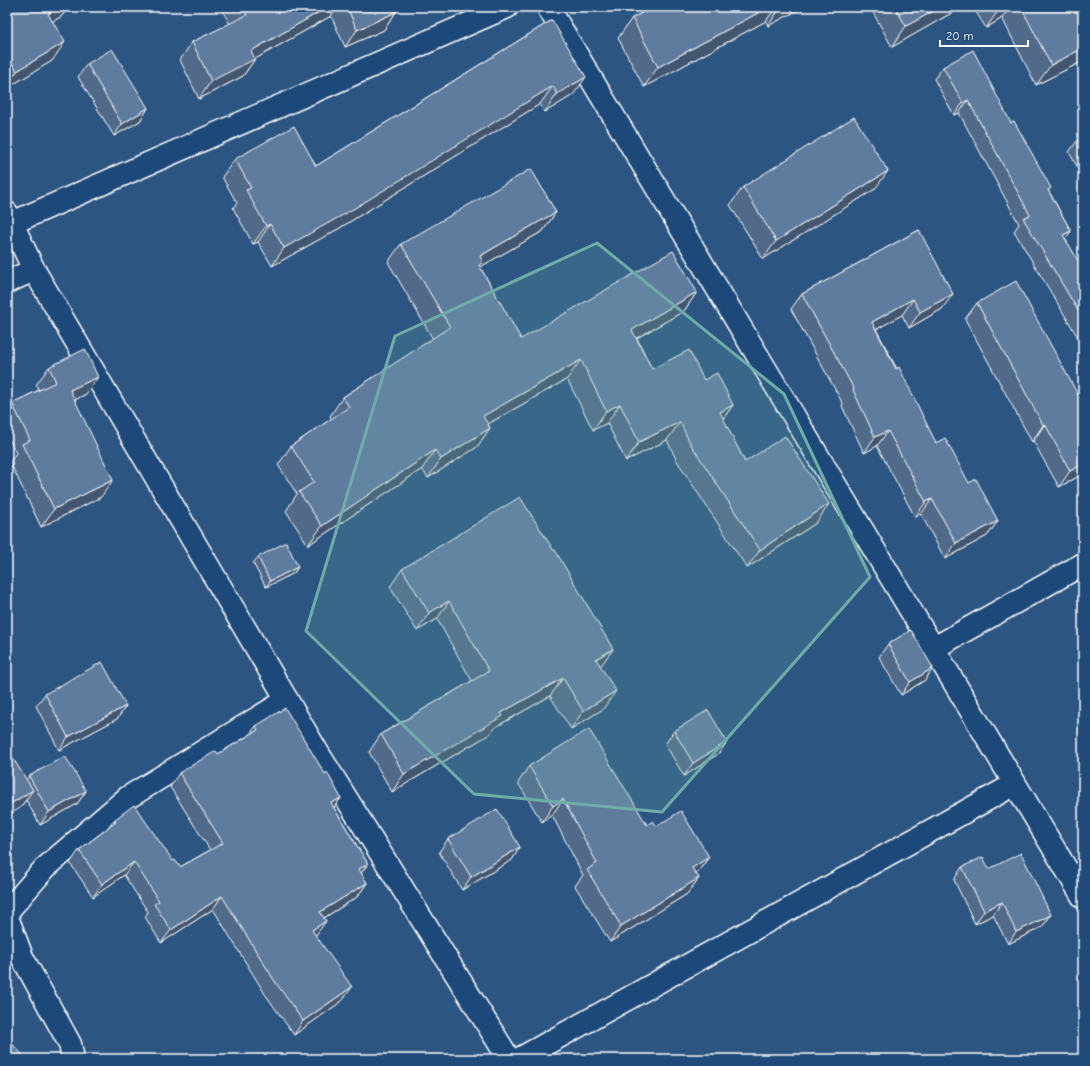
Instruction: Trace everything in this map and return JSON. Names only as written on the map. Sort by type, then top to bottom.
[{"type":"street","points":[[507,7],[10,218],[34,270],[318,753],[509,1059]]},
{"type":"street","points":[[548,7],[1083,897]]},
{"type":"street","points":[[7,282],[34,270]]},
{"type":"street","points":[[934,648],[1083,564]]},
{"type":"street","points":[[7,912],[45,868],[126,798],[287,700]]},
{"type":"street","points":[[519,1059],[1015,784]]},
{"type":"street","points":[[7,917],[22,957],[70,1044],[73,1059]]},
{"type":"highlighted area","points":[[597,243],[784,394],[870,577],[662,812],[474,794],[306,631],[395,336]]},
{"type":"building","points":[[7,7],[59,7],[48,14],[65,42],[17,71],[7,55]]},
{"type":"building","points":[[242,7],[328,7],[251,51],[255,59],[211,81],[192,42],[247,15]]},
{"type":"building","points":[[347,7],[393,7],[396,12],[357,30]]},
{"type":"building","points":[[653,7],[769,7],[658,67],[632,18]]},
{"type":"building","points":[[895,7],[941,7],[906,26]]},
{"type":"building","points":[[1021,7],[1083,7],[1083,48],[1051,65]]},
{"type":"building","points":[[552,20],[586,77],[557,94],[553,86],[350,211],[284,248],[270,224],[266,226],[246,190],[251,188],[235,159],[294,126],[316,166]]},
{"type":"building","points":[[112,49],[148,108],[122,124],[87,64]]},
{"type":"building","points":[[973,50],[1011,123],[1014,121],[1051,188],[1048,190],[1071,231],[1063,235],[1083,269],[1083,319],[1023,218],[1030,215],[968,100],[963,103],[943,67]]},
{"type":"building","points":[[854,117],[888,171],[776,241],[743,187]]},
{"type":"building","points":[[531,169],[556,212],[480,256],[483,262],[479,265],[521,339],[673,251],[697,292],[632,330],[652,369],[689,350],[704,380],[717,373],[733,405],[720,412],[745,462],[785,436],[829,504],[760,550],[690,443],[680,422],[639,442],[620,404],[606,411],[581,360],[483,416],[490,428],[441,459],[435,450],[322,526],[299,492],[314,482],[291,446],[349,407],[343,397],[450,327],[401,244]]},
{"type":"building","points":[[919,230],[953,294],[920,312],[913,299],[872,322],[896,369],[899,367],[936,443],[945,438],[969,483],[976,479],[998,521],[956,543],[932,499],[926,502],[888,431],[875,437],[853,390],[854,389],[802,294]]},
{"type":"building","points":[[1016,281],[1083,404],[1083,464],[1070,471],[1045,424],[1043,425],[977,303]]},
{"type":"building","points":[[85,349],[98,377],[70,390],[113,480],[54,509],[22,444],[30,440],[12,403],[56,382],[49,367]]},
{"type":"building","points":[[520,497],[554,551],[555,550],[613,649],[596,659],[616,691],[583,711],[563,678],[501,713],[503,716],[404,774],[381,734],[489,671],[449,601],[429,613],[402,569]]},
{"type":"building","points":[[286,542],[298,567],[270,581],[258,557]]},
{"type":"building","points":[[911,630],[933,668],[910,682],[888,644]]},
{"type":"building","points":[[102,662],[126,706],[68,737],[45,694]]},
{"type":"building","points":[[285,708],[325,774],[327,772],[341,798],[331,803],[368,864],[359,869],[367,883],[320,912],[326,921],[312,930],[352,987],[303,1021],[274,980],[222,896],[171,930],[154,904],[159,901],[134,862],[102,884],[79,850],[116,822],[114,820],[134,805],[173,861],[175,860],[180,867],[223,843],[179,773],[216,751],[218,754],[258,730],[256,726]]},
{"type":"building","points":[[708,710],[727,742],[693,763],[674,731]]},
{"type":"building","points":[[589,729],[647,825],[653,821],[657,826],[681,811],[709,857],[692,868],[699,878],[621,926],[587,870],[597,863],[563,799],[553,806],[529,766]]},
{"type":"building","points":[[7,749],[33,790],[7,806]]},
{"type":"building","points":[[65,756],[86,791],[49,812],[29,776]]},
{"type":"building","points":[[497,809],[520,847],[471,877],[448,839]]},
{"type":"building","points":[[1021,853],[1051,915],[1016,932],[1002,902],[984,911],[962,867],[983,857],[989,869]]},
{"type":"building","points":[[7,1038],[26,1059],[7,1059]]}]
